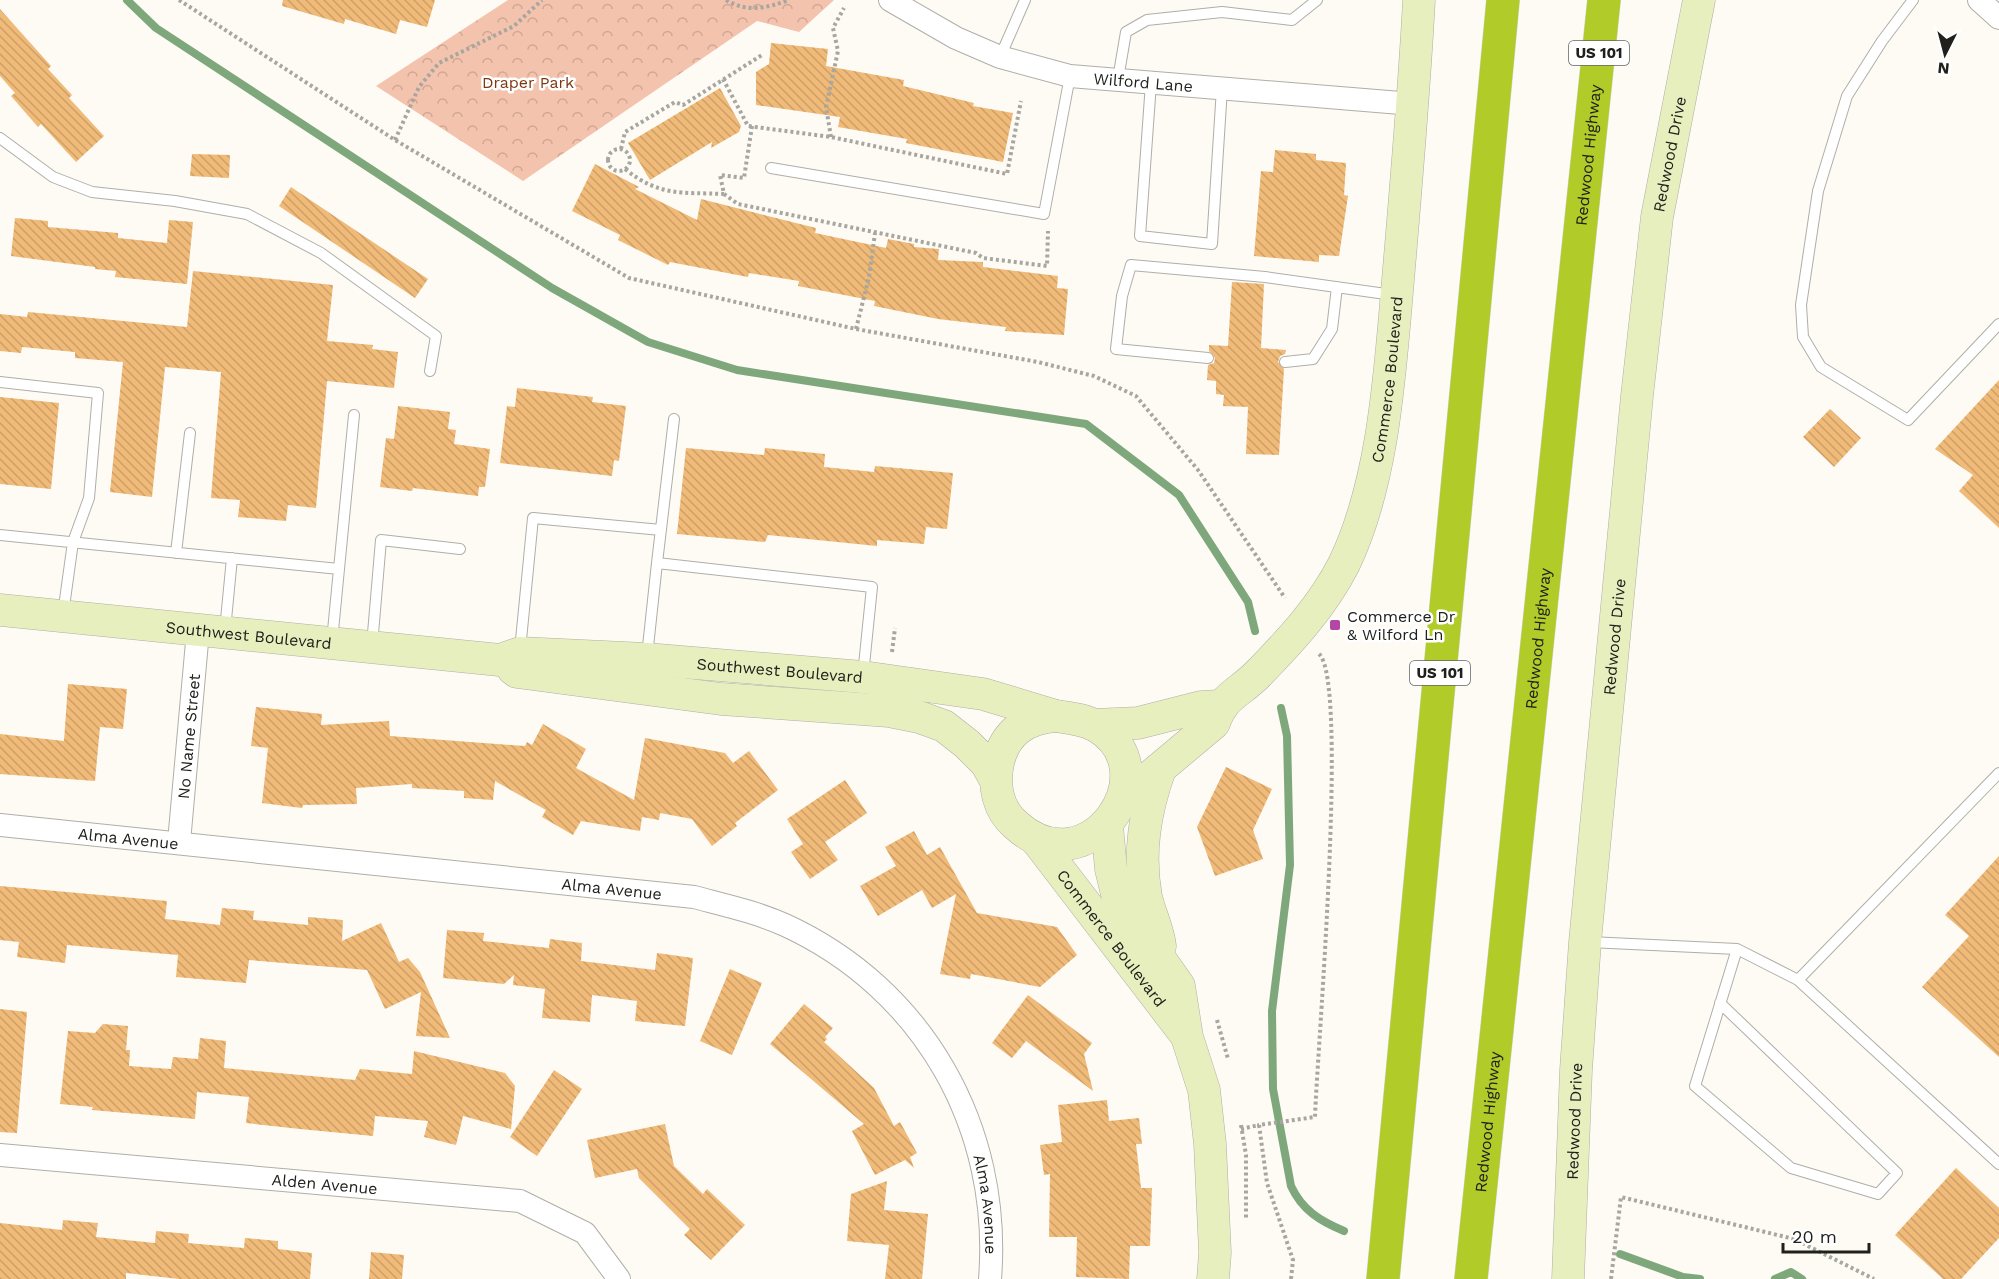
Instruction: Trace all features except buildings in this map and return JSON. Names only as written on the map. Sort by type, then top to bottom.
[{"type":"highway","points":[[1497,68],[1498,0]]},
{"type":"highway","name":"US 101","points":[[1383,1279],[1503,0]]},
{"type":"highway","name":"Redwood Highway","points":[[1472,1279],[1604,0]]},
{"type":"highway","points":[[1594,105],[1613,0]]},
{"type":"street","name":"Wilford Lane","points":[[890,0],[956,38],[1000,57],[1070,76],[1413,104]]},
{"type":"street","name":"Commerce Boulevard","points":[[1220,706],[1201,707],[1138,723],[1094,725],[1056,716],[1037,717],[1024,722],[1014,731],[1004,746],[995,779],[1002,809],[1021,830],[1035,838],[1068,844],[1086,840],[1160,769],[1214,723],[1220,706],[1255,676],[1317,608],[1343,565],[1359,528],[1370,492],[1390,376],[1413,104],[1419,0]]},
{"type":"street","name":"Redwood Drive","points":[[1568,1279],[1576,1070],[1585,942],[1657,217],[1699,0]]},
{"type":"street","points":[[1979,0],[1999,18]]},
{"type":"street","name":"Southwest Boulevard","points":[[0,610],[332,645],[510,656],[646,659],[863,677],[983,694],[1056,716]]},
{"type":"street","name":"No Name Street","points":[[179,842],[211,632]]},
{"type":"street","name":"Southwest Boulevard","points":[[510,656],[517,672],[721,699],[889,711],[919,717],[944,726],[967,744],[986,763],[995,779]]},
{"type":"street","name":"Commerce Boulevard","points":[[1094,725],[1118,745],[1124,760],[1125,776],[1114,814],[1111,869],[1117,894],[1126,911],[1179,986],[1187,1037],[1204,1090],[1210,1144],[1215,1253],[1213,1279]]},
{"type":"street","points":[[1160,769],[1148,808],[1142,848],[1147,899],[1159,935],[1162,961]]},
{"type":"street","name":"Alma Avenue","points":[[0,825],[694,897],[785,925],[829,950],[864,976],[901,1010],[937,1054],[961,1099],[985,1171],[992,1248],[990,1279]]},
{"type":"street","name":"Commerce Boulevard","points":[[1035,838],[1187,1037]]},
{"type":"street","name":"Alden Avenue","points":[[0,1155],[520,1201],[585,1233],[619,1279]]},
{"type":"lane","points":[[1000,57],[1025,0]]},
{"type":"lane","points":[[1118,79],[1126,32],[1147,20],[1222,12],[1292,20],[1317,0]]},
{"type":"lane","points":[[1913,0],[1881,41],[1847,96],[1818,191],[1801,305],[1803,338],[1821,367],[1908,420],[1999,324]]},
{"type":"lane","points":[[771,168],[1044,214],[1070,76]]},
{"type":"lane","points":[[1151,83],[1140,236],[1212,244],[1222,88]]},
{"type":"lane","points":[[0,138],[53,177],[92,192],[175,201],[247,214],[310,247],[436,336],[430,370]]},
{"type":"lane","points":[[1208,358],[1116,349],[1122,296],[1131,265],[1265,276],[1397,296]]},
{"type":"lane","points":[[1285,362],[1313,359],[1332,329],[1337,287]]},
{"type":"lane","points":[[0,382],[98,393],[89,498],[73,542],[62,616]]},
{"type":"lane","points":[[332,645],[354,415]]},
{"type":"lane","points":[[646,659],[674,419]]},
{"type":"lane","points":[[176,553],[190,433]]},
{"type":"lane","points":[[510,656],[533,518],[661,530]]},
{"type":"lane","points":[[0,535],[339,569]]},
{"type":"lane","points":[[371,648],[381,540],[460,549]]},
{"type":"lane","points":[[211,632],[232,558]]},
{"type":"lane","points":[[657,563],[872,587],[863,677]]},
{"type":"lane","points":[[1798,980],[1999,773]]},
{"type":"lane","points":[[1585,942],[1737,949],[1798,980],[1999,1164]]},
{"type":"lane","points":[[1720,1003],[1897,1173],[1878,1194],[1791,1168],[1695,1086],[1720,1003],[1737,949]]},
{"type":"path","points":[[179,0],[394,140],[629,278],[856,329],[1038,362],[1094,376],[1136,396],[1198,470],[1291,606]]},
{"type":"path","points":[[394,140],[419,87],[439,63],[514,26],[542,0]]},
{"type":"path","points":[[726,0],[736,6],[763,10],[789,0]]},
{"type":"path","points":[[831,137],[826,107],[838,51],[833,28],[844,8]]},
{"type":"path","points":[[621,149],[625,132],[675,102],[683,105],[762,55]]},
{"type":"path","points":[[723,79],[748,126],[831,137],[1007,174],[1021,101]]},
{"type":"path","points":[[724,194],[720,175],[744,178],[752,126]]},
{"type":"path","points":[[621,149],[629,156],[630,163],[625,169],[615,171],[608,162],[610,152],[621,149]]},
{"type":"path","points":[[625,169],[645,185],[667,191],[724,194],[738,204],[976,253],[983,258],[1047,266],[1050,237],[1044,214]]},
{"type":"path","points":[[856,329],[869,277],[875,233]]},
{"type":"path","points":[[890,661],[895,628]]},
{"type":"path","points":[[1241,1129],[1315,1117],[1333,787],[1330,684],[1326,663],[1320,653]]},
{"type":"path","points":[[1259,1125],[1267,1184],[1293,1260],[1291,1279]]},
{"type":"path","points":[[1611,1279],[1621,1197],[1794,1239],[1874,1279]]},
{"type":"green space","name":"Draper Park","points":[[508,0],[834,0],[799,32],[757,21],[523,181],[376,86]]},
{"type":"waterway","points":[[127,0],[156,28],[552,288],[648,342],[737,370],[1086,424],[1179,495],[1248,602],[1255,631]]},
{"type":"waterway","points":[[1281,708],[1287,736],[1290,865],[1272,1011],[1273,1089],[1291,1186],[1301,1202],[1313,1214],[1344,1231]]},
{"type":"waterway","points":[[1620,1254],[1683,1277],[1700,1279]]},
{"type":"waterway","points":[[1775,1279],[1791,1272],[1802,1279]]},
{"type":"place","name":"Commerce Dr & Wilford Ln","points":[[1335,625]]}]
